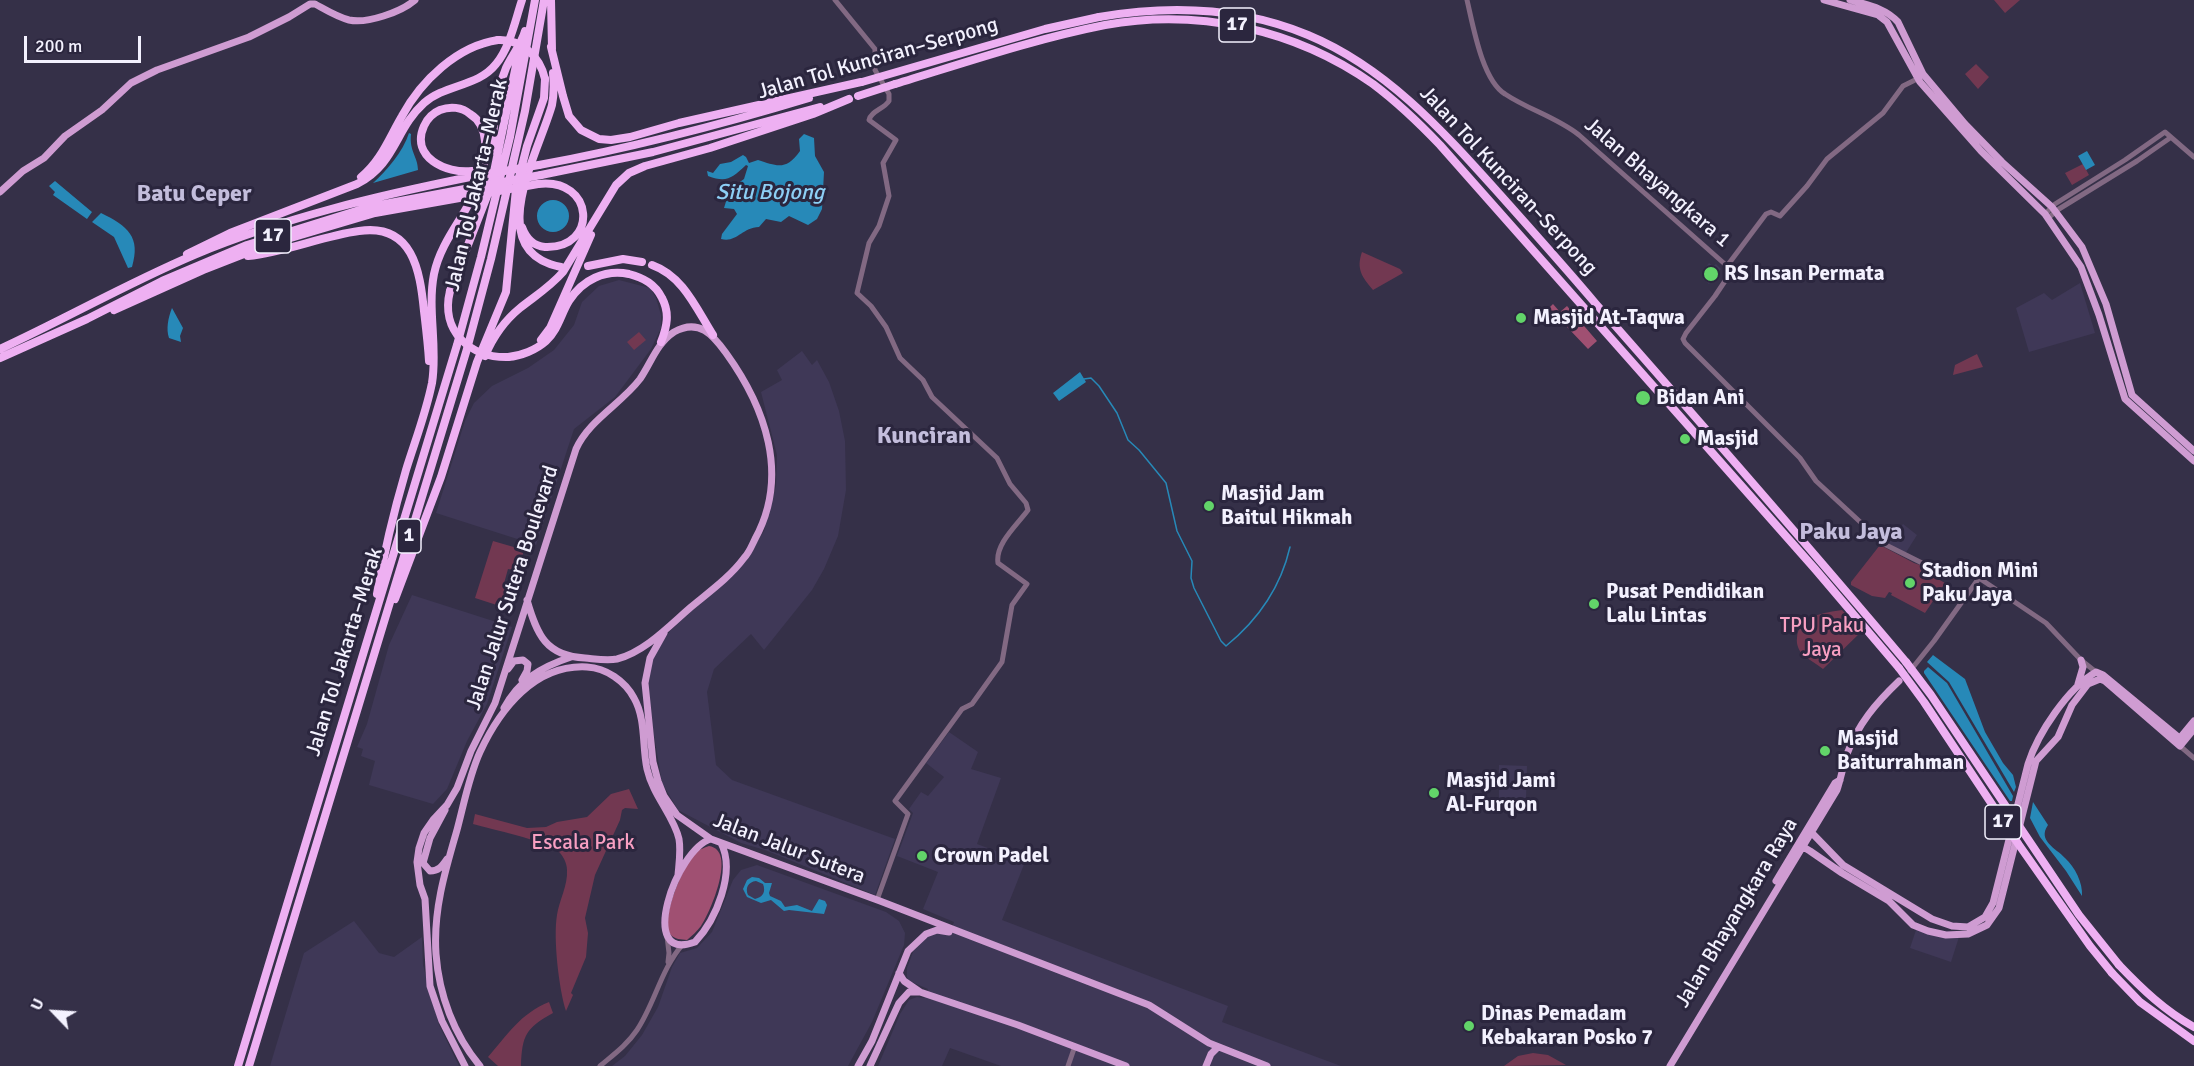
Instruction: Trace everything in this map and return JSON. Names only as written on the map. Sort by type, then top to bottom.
[{"type":"highway","points":[[144,279],[213,240],[345,189],[368,177],[384,163],[412,118],[428,100],[437,94],[476,80],[492,70],[504,52],[522,0]]},
{"type":"highway","points":[[535,0],[520,46],[505,72],[496,106],[493,131],[496,158],[490,190],[450,291],[449,316],[459,338],[479,353],[493,357],[508,357],[531,350],[544,343],[551,336],[569,301],[582,286],[594,278],[611,273],[625,274],[641,278],[652,284],[666,305],[666,328],[661,342]]},
{"type":"highway","name":"Jalan Tol Jakarta–Merak","points":[[238,1066],[481,257],[510,137],[535,0]]},
{"type":"highway","name":"Jalan Tol Jakarta–Merak","points":[[249,1066],[467,349],[491,259],[525,111],[544,0]]},
{"type":"highway","points":[[551,0],[553,98],[521,202],[519,225],[526,247],[537,258],[561,267]]},
{"type":"highway","name":"Jalan Tol Kunciran–Serpong","points":[[144,279],[194,255],[287,221],[471,174],[540,164],[636,145],[726,123],[1046,29],[1099,17],[1143,10],[1195,9],[1267,21],[1307,35],[1358,62],[1402,93],[1448,137],[1529,227],[1906,662],[1931,695],[2079,915],[2119,965],[2147,994],[2194,1028]]},
{"type":"highway","name":"Jalan Tol Kunciran–Serpong","points":[[849,99],[1048,39],[1090,28],[1145,20],[1199,21],[1231,24],[1264,31],[1329,56],[1372,83],[1440,144],[1815,569],[1899,668],[1924,702],[2064,911],[2112,973],[2140,1002],[2194,1041]]},
{"type":"highway","points":[[345,189],[377,161],[410,102],[436,72],[471,48],[498,40],[512,41],[528,50],[539,63],[545,79],[543,98],[526,146],[516,189],[506,292],[477,362],[441,477],[400,587],[383,623]]},
{"type":"highway","points":[[551,47],[569,116],[581,130],[593,137],[605,140],[630,137],[680,123],[862,82]]},
{"type":"highway","points":[[465,400],[500,328],[517,310],[556,280],[620,181],[634,170],[753,135],[849,99]]},
{"type":"highway","name":"17","points":[[0,358],[209,260],[289,231],[369,207],[653,152],[849,99]]},
{"type":"highway","points":[[371,628],[388,539],[429,396],[434,357],[432,289],[434,272],[444,248],[476,192],[483,170],[485,149],[483,131],[475,117],[460,108],[438,111],[430,117],[423,128],[421,142],[426,153],[431,161],[445,169],[471,174]]},
{"type":"highway","points":[[87,319],[125,306],[203,270],[267,245],[369,215],[465,196],[538,184],[561,184],[579,199],[583,218],[581,227],[575,237],[567,243],[543,247],[533,243],[523,230],[521,202]]},
{"type":"highway","points":[[531,350],[550,328],[607,201]]},
{"type":"highway","points":[[237,257],[282,251],[362,230],[381,231],[400,240],[411,253],[420,278],[429,351],[429,396]]},
{"type":"highway","points":[[588,266],[623,259],[642,262]]},
{"type":"highway","points":[[652,265],[666,271],[680,283],[713,335]]},
{"type":"highway","name":"17","points":[[0,348],[144,279]]},
{"type":"main road","points":[[0,192],[23,171],[44,158],[65,136],[102,110],[128,84],[152,72],[249,37],[310,4],[315,4],[353,21],[395,13],[415,0]]},
{"type":"main road","points":[[1824,0],[1885,15],[1917,80],[1980,151],[2044,214],[2081,267],[2099,315],[2125,399],[2194,461]]},
{"type":"main road","points":[[1850,0],[1898,22],[1923,74],[1965,124],[2006,166],[2052,207],[2082,247],[2094,273],[2106,304],[2132,395],[2194,451]]},
{"type":"main road","points":[[2044,214],[2046,209],[2052,207]]},
{"type":"main road","points":[[661,342],[676,332],[688,328],[700,329],[713,335]]},
{"type":"main road","name":"Jalan Jalur Sutera","points":[[527,600],[534,622],[544,640],[558,652],[571,657],[606,660],[620,658],[642,646],[666,628],[745,558],[766,515],[771,490],[772,464],[759,410],[740,373],[713,335]]},
{"type":"main road","name":"Jalan Jalur Sutera Boulevard","points":[[465,1065],[442,1021],[431,988],[425,899],[420,885],[417,862],[424,833],[447,805],[457,788],[471,751],[495,703],[579,441],[586,431],[639,380],[661,342]]},
{"type":"main road","name":"Jalan Jalur Sutera","points":[[666,628],[650,658],[645,683],[653,762],[659,788],[670,807],[682,820],[721,843],[877,900],[1149,1005],[1207,1042],[1267,1066]]},
{"type":"main road","points":[[511,696],[537,671],[571,657]]},
{"type":"main road","points":[[496,723],[527,671],[528,664],[523,660],[514,661],[502,682]]},
{"type":"main road","points":[[1814,854],[1812,848],[1815,846],[1857,875],[1932,919],[1952,926],[1968,927],[1978,923],[1990,911],[2028,764],[2057,712],[2077,686],[2084,668],[2081,660]]},
{"type":"main road","name":"Jalan Jalur Sutera Boulevard","points":[[479,1066],[456,1030],[447,1008],[438,969],[437,914],[450,855],[476,762],[496,723],[506,709],[532,684],[550,672],[560,669],[591,667],[612,675],[633,697],[639,711],[647,768],[652,786],[677,833],[680,850],[678,875]]},
{"type":"main road","points":[[2077,686],[2098,675],[2111,680],[2181,743]]},
{"type":"main road","points":[[2041,753],[2058,738],[2072,705],[2098,675]]},
{"type":"main road","name":"Jalan Bhayangkara Raya","points":[[1802,844],[1837,790],[1855,735],[1876,703],[1899,681]]},
{"type":"main road","points":[[2057,712],[2053,723],[2057,727],[2067,715]]},
{"type":"main road","points":[[2181,743],[2194,721]]},
{"type":"main road","points":[[2181,743],[2194,729]]},
{"type":"main road","points":[[1802,844],[1842,873],[1889,902],[1909,921],[1928,931],[1946,935],[1968,934],[1981,929],[1992,920],[2004,894],[2036,760],[2044,746],[2050,741],[2051,735],[2047,734],[2036,746]]},
{"type":"main road","name":"Jalan Bhayangkara Raya","points":[[1665,1066],[1802,844],[1835,783],[1840,780]]},
{"type":"main road","points":[[447,805],[430,838],[423,863],[430,871],[435,871],[441,868],[450,855]]},
{"type":"main road","points":[[1811,832],[1832,856]]},
{"type":"main road","points":[[711,839],[699,844],[678,875],[670,894],[664,917],[670,940],[683,944],[695,942],[716,909],[722,890],[726,861],[721,843]]},
{"type":"main road","points":[[1802,844],[1819,842]]},
{"type":"main road","points":[[1909,921],[1915,918],[1912,908]]},
{"type":"main road","points":[[1928,931],[1924,922],[1932,919]]},
{"type":"main road","name":"Jalan Jalur Sutera","points":[[899,973],[908,951],[926,934],[944,930],[968,939],[977,939]]},
{"type":"main road","points":[[899,973],[904,981],[920,992],[1126,1066]]},
{"type":"main road","points":[[858,1066],[872,1041],[899,973]]},
{"type":"main road","points":[[870,1066],[903,997],[909,992],[920,992]]},
{"type":"main road","name":"Jalan Bhayangkara Raya","points":[[1670,1066],[1685,1035]]},
{"type":"main road","points":[[1207,1042],[1211,1054]]},
{"type":"main road","points":[[1206,1066],[1211,1054],[1218,1047]]},
{"type":"street","points":[[835,0],[875,49],[875,70],[889,94],[889,101],[872,114],[869,120],[896,140],[883,163],[889,196],[879,226],[869,243],[857,292],[871,306],[886,327],[900,357],[923,380],[932,397],[997,458],[1010,484],[1026,503],[1028,510],[1002,544],[997,556],[998,563],[1027,584],[1012,605],[1002,662],[972,704],[962,709],[895,801],[908,816],[877,900]]},
{"type":"street","name":"Jalan Bhayangkara 1","points":[[1467,0],[1488,71],[1501,92],[1557,120],[1579,135],[1727,266],[1729,270],[1725,281],[1686,333],[1683,339],[1685,343],[1800,458],[1816,481],[1884,544],[1924,564],[1963,572],[1979,578]]},
{"type":"street","points":[[1727,266],[1766,214],[1771,212],[1780,216],[1827,159],[1883,112],[1903,86],[1917,80]]},
{"type":"street","points":[[2044,214],[2165,132],[2194,158]]},
{"type":"street","points":[[2052,207],[2137,161],[2170,138]]},
{"type":"street","points":[[1979,578],[2046,623],[2098,675]]},
{"type":"street","name":"Jalan Bhayangkara Raya","points":[[1899,681],[1919,662],[1979,578]]},
{"type":"street","points":[[2181,743],[2194,758]]},
{"type":"street","points":[[667,935],[668,964]]},
{"type":"street","points":[[600,1066],[626,1044],[637,1030],[668,964],[683,944]]},
{"type":"street","points":[[1068,1066],[1075,1046]]},
{"type":"shaded area","name":"RS Insan Permata","points":[[1709,263],[1713,266],[1716,264],[1721,269],[1709,284],[1703,279],[1708,273],[1704,269]]},
{"type":"shaded area","points":[[619,280],[650,288],[661,315],[661,328],[651,349],[615,397],[574,429],[536,545],[436,513],[465,421],[474,403],[492,386],[528,368],[554,350],[574,325],[582,302],[599,286]]},
{"type":"shaded area","points":[[2080,283],[2095,333],[2029,352],[2016,308],[2044,293],[2052,300]]},
{"type":"shaded area","points":[[1553,304],[1560,312],[1567,306],[1597,341],[1588,349],[1549,308]]},
{"type":"shaded area","points":[[802,351],[812,365],[817,360],[829,382],[839,411],[845,441],[846,490],[838,536],[812,590],[764,650],[751,634],[714,669],[707,692],[716,765],[732,780],[895,839],[875,895],[765,850],[741,843],[678,810],[662,783],[647,694],[653,656],[670,631],[745,561],[764,531],[776,486],[777,455],[761,392],[782,380],[777,370]]},
{"type":"shaded area","points":[[1903,524],[1917,535],[1905,554],[1888,544]]},
{"type":"shaded area","points":[[412,595],[512,627],[487,704],[467,741],[447,789],[433,804],[369,785],[375,761],[361,756],[363,749],[357,747],[367,724],[389,645]]},
{"type":"shaded area","points":[[949,732],[978,752],[971,769],[1001,778],[977,844],[1025,862],[1002,920],[1228,1006],[1222,1022],[1341,1066],[1001,1066],[950,1048],[942,1066],[878,1066],[900,1014],[909,1000],[917,997],[924,998],[928,989],[909,981],[907,977],[907,968],[916,944],[925,937],[939,932],[949,936],[954,922],[923,909],[938,872],[897,856],[913,813],[909,809],[921,792],[928,796],[944,777],[926,763]]},
{"type":"shaded area","points":[[1499,765],[1527,766],[1526,799],[1499,799]]},
{"type":"shaded area","points":[[709,846],[717,850],[721,858],[719,882],[715,895],[698,930],[687,940],[676,938],[670,934],[668,927],[668,917],[675,892],[691,858],[698,851]]},
{"type":"shaded area","points":[[757,865],[886,912],[899,921],[905,933],[904,945],[872,1022],[848,1066],[612,1066],[625,1056],[642,1035],[658,1007],[672,967],[680,953],[697,948],[712,932],[733,880],[741,870]]},
{"type":"shaded area","points":[[354,921],[379,953],[394,957],[422,937],[423,965],[439,1025],[459,1066],[270,1066],[304,953]]},
{"type":"shaded area","points":[[1916,930],[1939,936],[1959,937],[1951,962],[1910,948]]},
{"type":"green space","points":[[1994,0],[2020,0],[2005,13]]},
{"type":"green space","points":[[1976,64],[1989,77],[1978,89],[1965,74]]},
{"type":"green space","points":[[2083,164],[2089,175],[2072,185],[2065,173]]},
{"type":"green space","points":[[1362,252],[1400,269],[1403,273],[1373,290],[1361,272]]},
{"type":"green space","points":[[639,332],[646,340],[634,350],[627,342]]},
{"type":"green space","points":[[1977,354],[1983,367],[1953,375],[1955,365]]},
{"type":"green space","points":[[493,541],[524,550],[518,571],[508,569],[503,587],[511,590],[506,608],[475,598]]},
{"type":"green space","name":"Stadion Mini Paku Jaya","points":[[1880,545],[1914,563],[1941,572],[1938,579],[1945,583],[1925,613],[1891,595],[1892,593],[1889,592],[1885,598],[1872,596],[1851,585]]},
{"type":"green space","name":"TPU Paku Jaya","points":[[1842,610],[1861,632],[1823,669],[1800,652],[1797,643],[1799,631],[1807,620],[1814,616]]},
{"type":"green space","name":"Escala Park","points":[[629,789],[638,809],[625,808],[622,810],[620,820],[595,875],[585,918],[588,933],[586,957],[566,1011],[556,950],[557,915],[567,876],[564,859],[557,850],[541,843],[473,824],[475,814],[527,828],[546,827],[557,822],[587,817],[611,794]]},
{"type":"green space","points":[[549,1002],[553,1013],[537,1023],[527,1034],[524,1040],[521,1066],[498,1066],[488,1057],[522,1019]]},
{"type":"green space","points":[[1533,1053],[1548,1055],[1566,1065],[1504,1066],[1518,1056]]},
{"type":"water","points":[[409,133],[418,170],[373,183],[394,160]]},
{"type":"water","name":"Situ Bojong","points":[[804,134],[814,138],[815,156],[824,172],[822,209],[817,219],[808,225],[789,216],[781,222],[766,219],[759,227],[731,239],[721,239],[722,234],[737,214],[734,209],[724,208],[728,195],[727,186],[737,184],[744,179],[748,166],[746,165],[733,176],[725,179],[708,176],[707,171],[713,173],[720,164],[731,162],[743,155],[749,163],[758,160],[776,165],[786,164],[800,151],[799,139]]},
{"type":"water","points":[[2087,151],[2095,165],[2086,170],[2078,156]]},
{"type":"water","points":[[55,181],[92,212],[87,219],[53,195],[55,192],[49,186]]},
{"type":"water","points":[[553,200],[564,205],[569,216],[564,227],[553,232],[542,227],[537,216],[542,205]]},
{"type":"water","points":[[101,213],[125,228],[130,234],[135,248],[132,267],[128,268],[114,237],[92,222]]},
{"type":"water","points":[[172,308],[183,328],[180,336],[181,342],[169,338],[168,323]]},
{"type":"water","points":[[1080,372],[1086,382],[1059,401],[1053,393]]},
{"type":"water","points":[[1933,655],[1965,679],[1985,732],[2003,763],[2013,775],[2016,787],[2014,792],[1949,682],[1927,662]]},
{"type":"water","points":[[1928,667],[1947,683],[2013,796],[2012,801],[1924,673]]},
{"type":"water","points":[[2033,802],[2048,825],[2045,831],[2046,840],[2075,871],[2080,881],[2082,896],[2040,837],[2030,818]]},
{"type":"water","points":[[752,877],[759,878],[765,883],[772,883],[770,896],[781,901],[785,907],[797,905],[812,911],[819,899],[825,901],[827,905],[824,914],[784,911],[771,900],[761,903],[747,897],[743,889],[747,880]],"holes":[[[756,881],[763,884],[764,892],[760,897],[755,899],[748,895],[749,884]]]},
{"type":"waterway","points":[[1084,379],[1091,378],[1099,386],[1117,413],[1128,440],[1166,483],[1177,531],[1192,561],[1191,578],[1194,588],[1221,641],[1226,646],[1238,636],[1267,601],[1281,575],[1290,547]]},
{"type":"place","name":"RS Insan Permata","points":[[1711,274]]},
{"type":"place","name":"Masjid At-Taqwa","points":[[1521,318]]},
{"type":"place","name":"Bidan Ani","points":[[1643,398]]},
{"type":"place","name":"Masjid","points":[[1685,439]]},
{"type":"place","name":"Masjid Jam Baitul Hikmah","points":[[1209,506]]},
{"type":"place","name":"Stadion Mini Paku Jaya","points":[[1910,583]]},
{"type":"place","name":"Pusat Pendidikan Lalu Lintas","points":[[1594,604]]},
{"type":"place","name":"Masjid Baiturrahman","points":[[1825,751]]},
{"type":"place","name":"Masjid Jami Al-Furqon","points":[[1434,793]]},
{"type":"place","name":"Crown Padel","points":[[922,856]]},
{"type":"place","name":"Dinas Pemadam Kebakaran Posko 7","points":[[1469,1026]]},
{"type":"district","name":"Batu Ceper","points":[[194,195]]},
{"type":"district","name":"Kunciran","points":[[924,437]]},
{"type":"district","name":"Paku Jaya","points":[[1851,533]]}]
